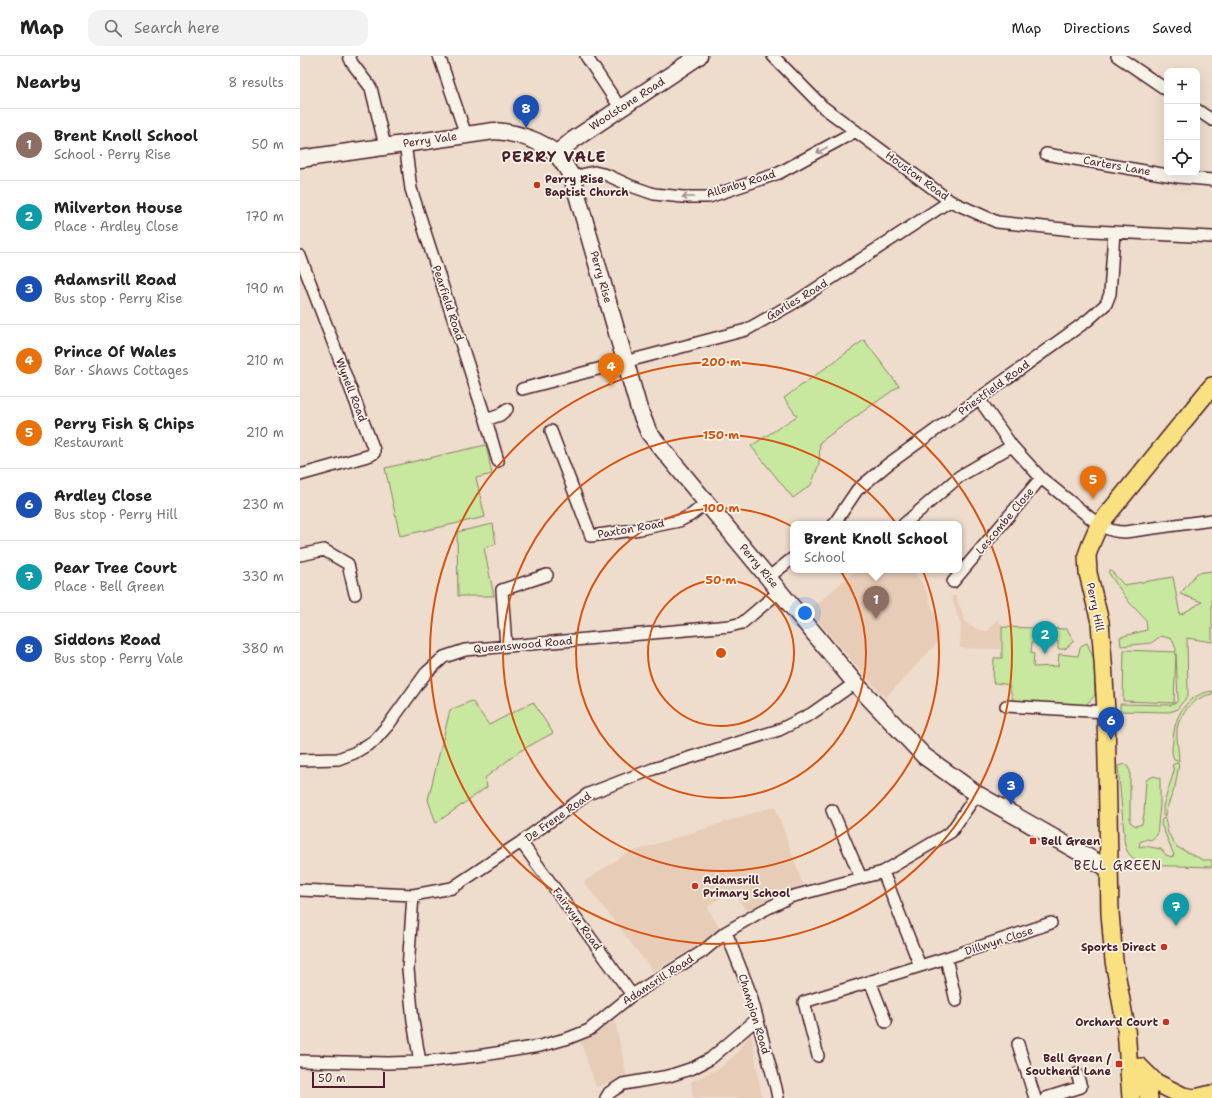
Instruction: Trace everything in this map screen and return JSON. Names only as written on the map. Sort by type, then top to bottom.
[{"type":"main road","name":"Woolstone Road","points":[[556,154],[573,140],[699,56]]},
{"type":"main road","name":"Perry Vale","points":[[300,159],[494,131],[508,132],[523,136],[556,154]]},
{"type":"main road","name":"Perry Rise","points":[[556,154],[572,177],[639,409],[649,433],[854,683],[924,756],[977,794],[1109,869]]},
{"type":"main road","name":"Perry Hill","points":[[1109,869],[1106,712],[1100,622],[1088,573],[1087,556],[1099,525],[1212,386]]},
{"type":"main road","points":[[1109,869],[1110,912],[1114,961],[1126,1028],[1131,1098]]},
{"type":"main road","points":[[1126,1028],[1148,1094]]},
{"type":"main road","points":[[1140,1067],[1155,1082],[1182,1096],[1195,1098],[1212,1094]]},
{"type":"street","points":[[349,56],[352,64],[371,88],[385,146]]},
{"type":"street","points":[[439,56],[466,134]]},
{"type":"street","points":[[586,56],[621,109]]},
{"type":"street","name":"Houston Road","points":[[773,56],[823,107],[950,201],[997,222],[1031,227],[1212,237]]},
{"type":"street","points":[[1117,56],[1164,88]]},
{"type":"street","points":[[1200,112],[1212,120]]},
{"type":"street","name":"Allenby Road","points":[[572,177],[594,172],[607,175],[631,186],[654,194],[683,197],[709,197],[779,173],[856,131]]},
{"type":"street","name":"Pearfield Road","points":[[405,143],[411,189],[498,461]]},
{"type":"street","name":"Carters Lane","points":[[1046,154],[1179,177],[1212,180]]},
{"type":"street","name":"Garlies Road","points":[[522,389],[746,330],[794,303],[950,201]]},
{"type":"street","name":"Priestfield Road","points":[[836,521],[857,490],[887,464],[1088,320],[1106,304],[1110,294],[1114,232]]},
{"type":"street","name":"Wynell Road","points":[[300,256],[374,450],[374,453],[371,455],[300,475]]},
{"type":"street","points":[[979,399],[1012,446],[1041,478],[1099,525],[1114,532],[1125,532],[1212,520]]},
{"type":"street","points":[[486,420],[500,416],[507,409]]},
{"type":"street","name":"Paxton Road","points":[[551,431],[591,536],[640,529],[678,521],[692,515],[706,503]]},
{"type":"street","points":[[908,521],[960,476],[1012,446]]},
{"type":"street","name":"Lescombe Close","points":[[962,571],[1041,478]]},
{"type":"street","points":[[300,556],[324,550],[348,564],[355,594]]},
{"type":"street","points":[[769,578],[790,560]]},
{"type":"street","name":"Lescombe Close","points":[[953,582],[961,573]]},
{"type":"street","points":[[506,646],[502,590],[547,575]]},
{"type":"street","name":"Queenswood Road","points":[[300,760],[338,759],[354,753],[374,741],[390,724],[426,673],[444,657],[465,650],[730,626],[742,623],[780,591]]},
{"type":"street","name":"De Frene Road","points":[[300,890],[413,895],[452,888],[521,842],[588,794],[653,769],[779,730],[812,714],[854,683]]},
{"type":"street","points":[[1006,706],[1106,712]]},
{"type":"street","name":"Adamsrill Road","points":[[300,1060],[382,1063],[420,1062],[477,1056],[540,1046],[569,1038],[589,1030],[632,995],[702,952],[726,932],[762,911],[790,898],[883,872],[951,832],[977,794]]},
{"type":"street","points":[[832,810],[861,878]]},
{"type":"street","name":"Fairwyn Road","points":[[521,842],[632,995]]},
{"type":"street","points":[[883,872],[920,966]]},
{"type":"street","points":[[413,895],[408,969],[413,1021],[420,1062]]},
{"type":"street","name":"Dillwyn Close","points":[[818,1056],[804,1002],[946,958],[1051,923]]},
{"type":"street","name":"Champion Road","points":[[726,932],[750,992],[778,1098]]},
{"type":"street","points":[[946,958],[956,1001]]},
{"type":"street","points":[[870,981],[886,1022]]},
{"type":"street","points":[[606,1098],[609,1093],[623,1084],[669,1076],[693,1068],[710,1059],[757,1019]]},
{"type":"street","points":[[1018,1044],[1035,1098]]},
{"type":"street","points":[[1046,1098],[1081,1087],[1077,1074]]},
{"type":"shaded area","points":[[853,573],[914,573],[926,591],[939,626],[939,641],[885,698],[809,611]]},
{"type":"shaded area","points":[[951,596],[956,596],[965,621],[969,625],[982,631],[988,631],[998,619],[1002,626],[1001,649],[960,648],[961,626]]},
{"type":"shaded area","name":"Adamsrill Primary School","points":[[775,806],[805,890],[749,913],[731,891],[707,907],[722,932],[653,971],[584,882],[625,854]]},
{"type":"shaded area","points":[[615,1021],[627,1077],[596,1087],[580,1040]]},
{"type":"shaded area","points":[[751,1033],[762,1098],[693,1098],[691,1082],[720,1068],[737,1053]]},
{"type":"green space","points":[[864,340],[899,386],[820,442],[819,464],[811,485],[793,498],[751,446],[797,416],[784,398]]},
{"type":"green space","points":[[486,445],[492,474],[476,478],[485,517],[400,536],[385,468]]},
{"type":"green space","points":[[493,524],[496,544],[484,548],[494,596],[458,596],[457,532]]},
{"type":"green space","points":[[1110,570],[1124,585],[1173,577],[1180,615],[1202,602],[1180,594],[1197,573],[1212,571],[1212,642],[1187,638],[1188,696],[1176,710],[1169,712],[1120,711],[1120,704],[1171,705],[1176,703],[1178,699],[1176,653],[1174,703],[1123,701],[1124,650],[1176,652],[1176,649],[1172,639],[1161,636],[1151,643],[1121,646],[1120,637],[1147,630],[1146,620],[1129,602],[1108,572]]},
{"type":"green space","points":[[1002,627],[1067,629],[1074,641],[1065,649],[1058,649],[1058,641],[1032,642],[1031,653],[1034,654],[1033,667],[1058,666],[1059,654],[1078,656],[1082,646],[1087,643],[1094,659],[1095,695],[1085,706],[1014,702],[1010,687],[1008,685],[993,683],[994,658],[1002,658]]},
{"type":"green space","points":[[1212,691],[1212,694],[1200,698],[1189,706],[1181,717],[1177,729],[1179,761],[1174,759],[1172,746],[1179,715],[1188,702],[1203,693]]},
{"type":"green space","points":[[472,701],[489,725],[533,702],[553,733],[520,751],[485,778],[487,787],[436,823],[428,800],[450,710]]},
{"type":"green space","points":[[1176,763],[1179,764],[1175,787],[1165,816],[1163,816],[1163,806],[1174,771],[1172,765]]},
{"type":"green space","points":[[1126,764],[1130,771],[1130,822],[1136,826],[1142,824],[1146,780],[1154,776],[1160,778],[1160,805],[1157,835],[1151,840],[1147,839],[1140,842],[1139,847],[1144,846],[1161,849],[1166,855],[1172,857],[1174,855],[1161,824],[1162,819],[1165,818],[1168,833],[1177,847],[1203,860],[1212,860],[1212,867],[1149,865],[1134,858],[1128,852],[1125,844],[1118,766]]},
{"type":"place","name":"Siddons Road","points":[[526,128]]},
{"type":"place","name":"Perry Rise Baptist Church","points":[[537,185]]},
{"type":"place","name":"Prince Of Wales","points":[[611,386]]},
{"type":"place","name":"Perry Fish & Chips","points":[[1093,499]]},
{"type":"place","name":"Brent Knoll School","points":[[876,619]]},
{"type":"place","name":"Milverton House","points":[[1045,654]]},
{"type":"place","name":"Ardley Close","points":[[1111,740]]},
{"type":"place","name":"Adamsrill Road","points":[[1011,805]]},
{"type":"place","name":"Bell Green","points":[[1033,841]]},
{"type":"place","name":"Adamsrill Primary School","points":[[695,886]]},
{"type":"place","name":"Pear Tree Court","points":[[1176,926]]},
{"type":"place","name":"Sports Direct","points":[[1164,947]]},
{"type":"place","name":"Orchard Court","points":[[1166,1022]]},
{"type":"place","name":"Bell Green / Southend Lane","points":[[1119,1064]]},
{"type":"district","name":"PERRY VALE","points":[[554,157]]},
{"type":"district","name":"BELL GREEN","points":[[1118,865]]}]
